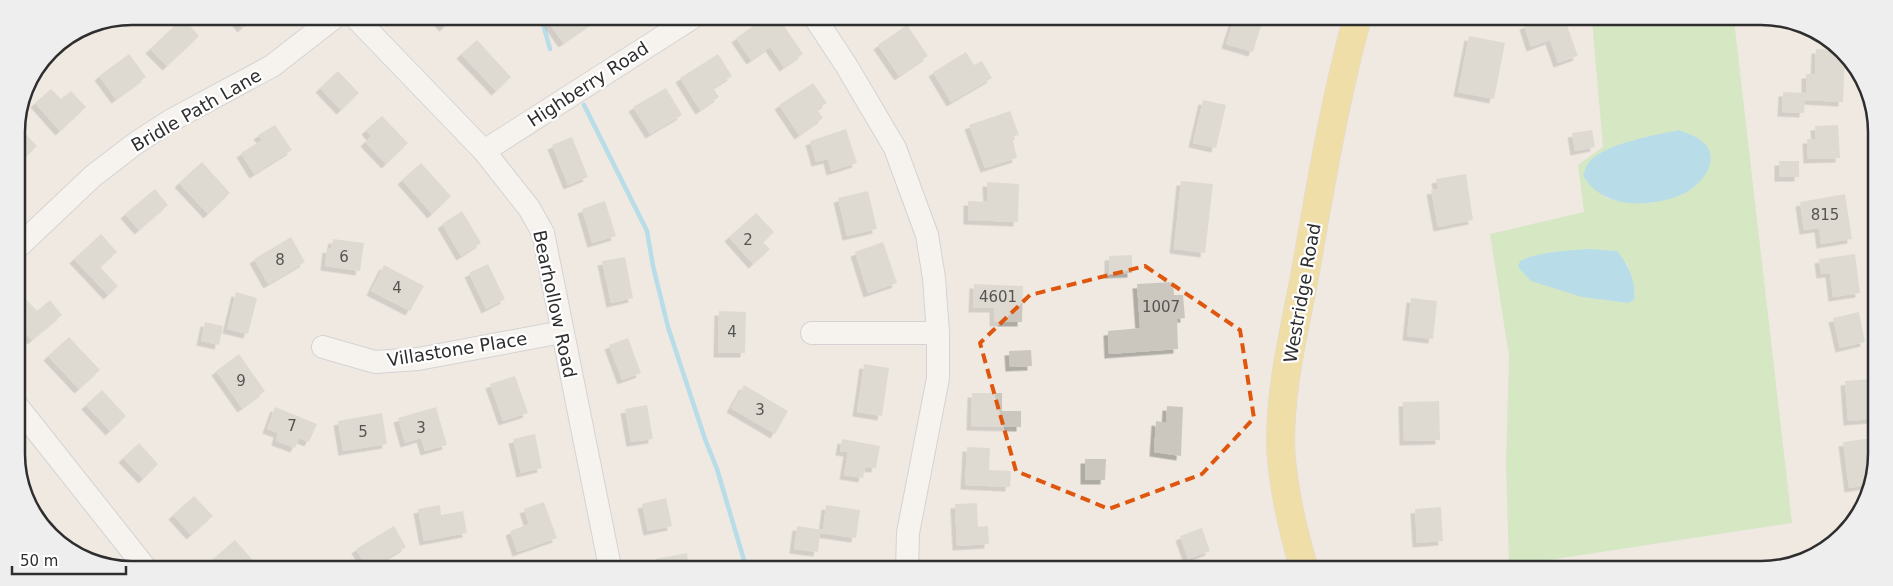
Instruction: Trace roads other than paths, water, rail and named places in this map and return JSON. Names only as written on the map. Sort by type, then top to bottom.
[{"type":"main road","name":"Westridge Road","points":[[1302,561],[1284,483],[1281,452],[1284,392],[1323,174],[1341,84],[1356,25]]},
{"type":"street","name":"Bridle Path Lane","points":[[25,240],[92,176],[136,143],[170,121],[272,66],[325,25]]},
{"type":"street","name":"Bearhollow Road","points":[[362,25],[484,151],[529,208],[543,232],[605,561]]},
{"type":"street","name":"Highberry Road","points":[[484,151],[681,25]]},
{"type":"street","points":[[820,25],[846,65],[894,148],[927,235],[934,278],[938,334],[938,378],[908,532],[907,561]]},
{"type":"street","name":"Villastone Place","points":[[323,346],[374,362],[418,359],[562,332]]},
{"type":"street","points":[[812,333],[938,334]]},
{"type":"street","points":[[25,417],[140,561]]},
{"type":"water","points":[[1679,130],[1703,142],[1710,152],[1711,159],[1706,173],[1701,180],[1696,186],[1683,194],[1657,202],[1628,203],[1602,195],[1591,186],[1583,175],[1590,161],[1608,149],[1657,134]]},
{"type":"water","points":[[1589,249],[1617,251],[1631,274],[1635,294],[1634,300],[1628,303],[1582,297],[1531,281],[1518,267],[1520,261],[1536,255]]},
{"type":"waterway","points":[[543,25],[550,49]]},
{"type":"waterway","points":[[584,105],[647,231],[653,266],[668,327],[705,439],[717,469],[744,561]]}]
